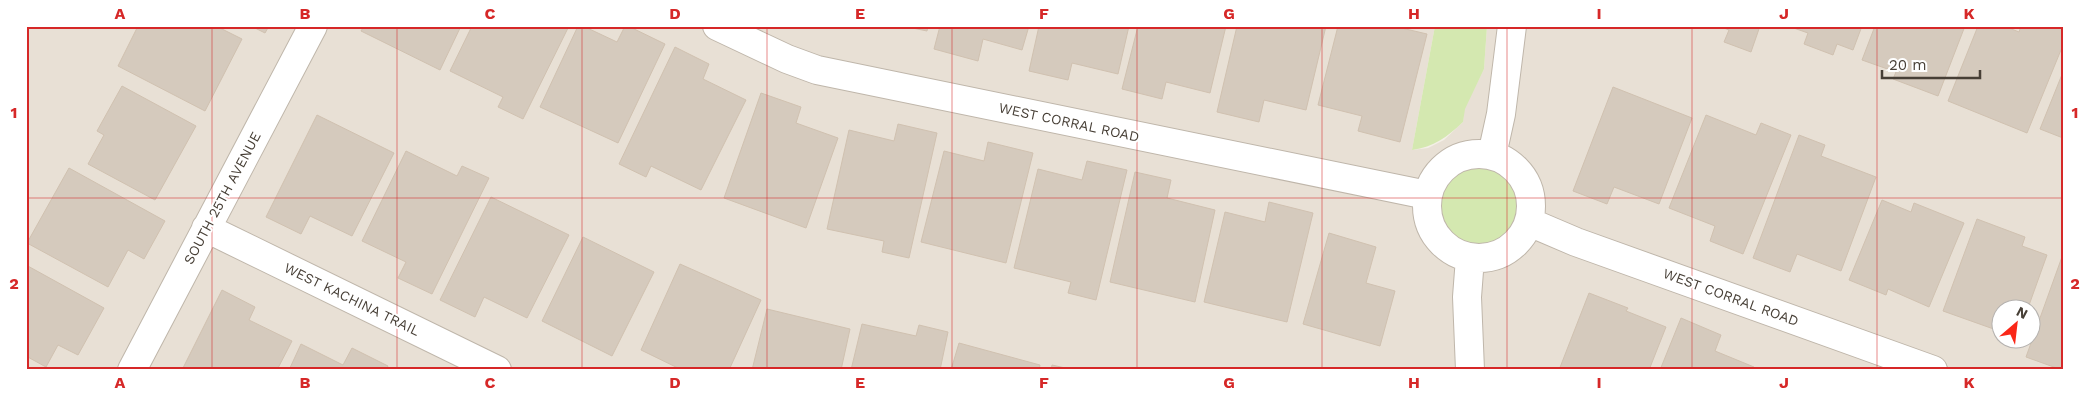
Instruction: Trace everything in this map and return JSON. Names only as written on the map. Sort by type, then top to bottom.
[{"type":"street","name":"SOUTH 25TH AVENUE","points":[[132,370],[313,26]]},
{"type":"street","name":"WEST CORRAL ROAD","points":[[717,26],[787,59],[817,70],[1427,196]]},
{"type":"street","points":[[1492,155],[1501,114],[1512,26]]},
{"type":"street","points":[[1467,155],[1492,155],[1514,167],[1529,189],[1531,209],[1529,222],[1514,245],[1496,256],[1470,258],[1462,256],[1443,245],[1432,230],[1427,215],[1427,196],[1437,174],[1448,163],[1467,155]]},
{"type":"street","name":"WEST CORRAL ROAD","points":[[1529,222],[1576,242],[1933,370]]},
{"type":"street","name":"WEST KACHINA TRAIL","points":[[206,228],[497,370]]},
{"type":"street","points":[[1470,258],[1468,297],[1470,370]]},
{"type":"shaded area","points":[[26,26],[1435,26],[1412,150],[1428,148],[1444,140],[1463,122],[1464,109],[1484,69],[1487,26],[2063,26],[2063,370],[26,370]],"holes":[[[1508,162],[1519,172],[1529,189],[1531,209],[1431,230],[1426,206]]]},
{"type":"green space","points":[[1435,26],[1487,26],[1484,69],[1465,109],[1463,122],[1440,140],[1420,149],[1412,150]]},
{"type":"green space","points":[[1479,154],[1499,158],[1516,169],[1527,186],[1531,206],[1527,226],[1516,243],[1499,254],[1479,258],[1459,254],[1442,243],[1431,226],[1427,206],[1431,186],[1442,169],[1459,158]]},
{"type":"building","points":[[138,26],[216,26],[242,39],[205,111],[118,66]]},
{"type":"building","points":[[251,26],[269,26],[265,33]]},
{"type":"building","points":[[364,26],[461,26],[440,70],[361,31]]},
{"type":"building","points":[[472,26],[569,26],[523,119],[498,107],[503,97],[450,71]]},
{"type":"building","points":[[578,26],[583,26],[617,42],[625,26],[628,26],[665,44],[618,143],[540,107]]},
{"type":"building","points":[[903,26],[928,26],[927,31]]},
{"type":"building","points":[[940,26],[1029,26],[1022,50],[983,39],[978,61],[934,49]]},
{"type":"building","points":[[1039,26],[1129,26],[1118,74],[1072,63],[1068,80],[1029,71]]},
{"type":"building","points":[[1138,26],[1226,26],[1210,93],[1166,82],[1162,99],[1122,89]]},
{"type":"building","points":[[1237,26],[1326,26],[1306,110],[1264,100],[1259,122],[1217,112]]},
{"type":"building","points":[[1338,26],[1393,26],[1427,34],[1400,142],[1358,131],[1362,116],[1318,105]]},
{"type":"building","points":[[1719,26],[1760,26],[1751,52],[1724,42],[1729,30]]},
{"type":"building","points":[[1788,26],[1862,26],[1853,50],[1837,44],[1833,55],[1804,44],[1808,33]]},
{"type":"building","points":[[1875,26],[1965,26],[1938,96],[1893,79],[1896,72],[1862,60]]},
{"type":"building","points":[[1978,26],[2004,26],[2019,32],[2021,26],[2063,27],[2063,45],[2027,133],[1948,101]]},
{"type":"building","points":[[675,47],[709,64],[703,79],[746,100],[701,190],[651,166],[646,177],[619,164]]},
{"type":"building","points":[[2063,72],[2063,138],[2040,129]]},
{"type":"building","points":[[122,86],[196,126],[155,200],[88,164],[104,135],[97,131]]},
{"type":"building","points":[[1613,87],[1692,118],[1659,204],[1614,187],[1607,204],[1573,191]]},
{"type":"building","points":[[761,93],[801,107],[796,123],[838,138],[806,228],[724,198]]},
{"type":"building","points":[[317,115],[394,153],[352,236],[310,216],[301,234],[266,217]]},
{"type":"building","points":[[1706,115],[1756,135],[1761,123],[1791,135],[1743,254],[1710,241],[1715,226],[1669,208]]},
{"type":"building","points":[[898,124],[937,133],[909,258],[882,252],[884,241],[827,229],[849,130],[894,141]]},
{"type":"building","points":[[1799,135],[1825,145],[1821,156],[1876,177],[1841,271],[1797,254],[1790,272],[1753,258]]},
{"type":"building","points":[[988,142],[1033,153],[1006,263],[921,242],[944,151],[984,161]]},
{"type":"building","points":[[406,151],[457,176],[462,166],[489,178],[432,294],[398,278],[406,262],[362,241]]},
{"type":"building","points":[[1087,161],[1127,170],[1096,300],[1068,293],[1071,282],[1014,268],[1038,169],[1082,180]]},
{"type":"building","points":[[69,168],[165,221],[144,259],[128,250],[108,287],[27,243]]},
{"type":"building","points":[[1135,172],[1171,180],[1167,198],[1215,210],[1195,302],[1110,282]]},
{"type":"building","points":[[491,197],[569,235],[527,318],[484,297],[475,317],[440,300]]},
{"type":"building","points":[[1882,200],[1911,212],[1914,203],[1964,223],[1929,307],[1888,289],[1886,295],[1849,280]]},
{"type":"building","points":[[1269,202],[1313,213],[1287,322],[1204,302],[1225,212],[1265,222]]},
{"type":"building","points":[[1977,219],[2025,237],[2022,246],[2047,255],[2032,298],[1992,298],[1992,328],[1943,311]]},
{"type":"building","points":[[1329,233],[1376,247],[1366,283],[1395,291],[1380,346],[1303,324]]},
{"type":"building","points":[[583,237],[654,272],[612,356],[542,321]]},
{"type":"building","points":[[2063,254],[2063,370],[2026,357],[2029,348],[2042,348],[2042,312]]},
{"type":"building","points":[[680,264],[761,300],[729,370],[682,370],[641,350]]},
{"type":"building","points":[[26,265],[104,308],[78,355],[58,345],[46,367],[26,356]]},
{"type":"building","points":[[222,290],[255,307],[249,320],[292,341],[277,370],[182,370]]},
{"type":"building","points":[[1589,293],[1628,308],[1626,311],[1666,327],[1649,370],[1559,370]]},
{"type":"building","points":[[767,309],[850,329],[841,370],[752,370]]},
{"type":"building","points":[[1681,318],[1721,335],[1715,351],[1754,367],[1753,370],[1660,370]]},
{"type":"building","points":[[862,324],[916,336],[919,325],[948,332],[940,370],[851,370]]},
{"type":"building","points":[[959,343],[1040,365],[1039,370],[951,370]]},
{"type":"building","points":[[301,344],[343,365],[352,348],[388,366],[386,370],[289,370]]},
{"type":"building","points":[[1052,365],[1074,370],[1051,370]]}]
